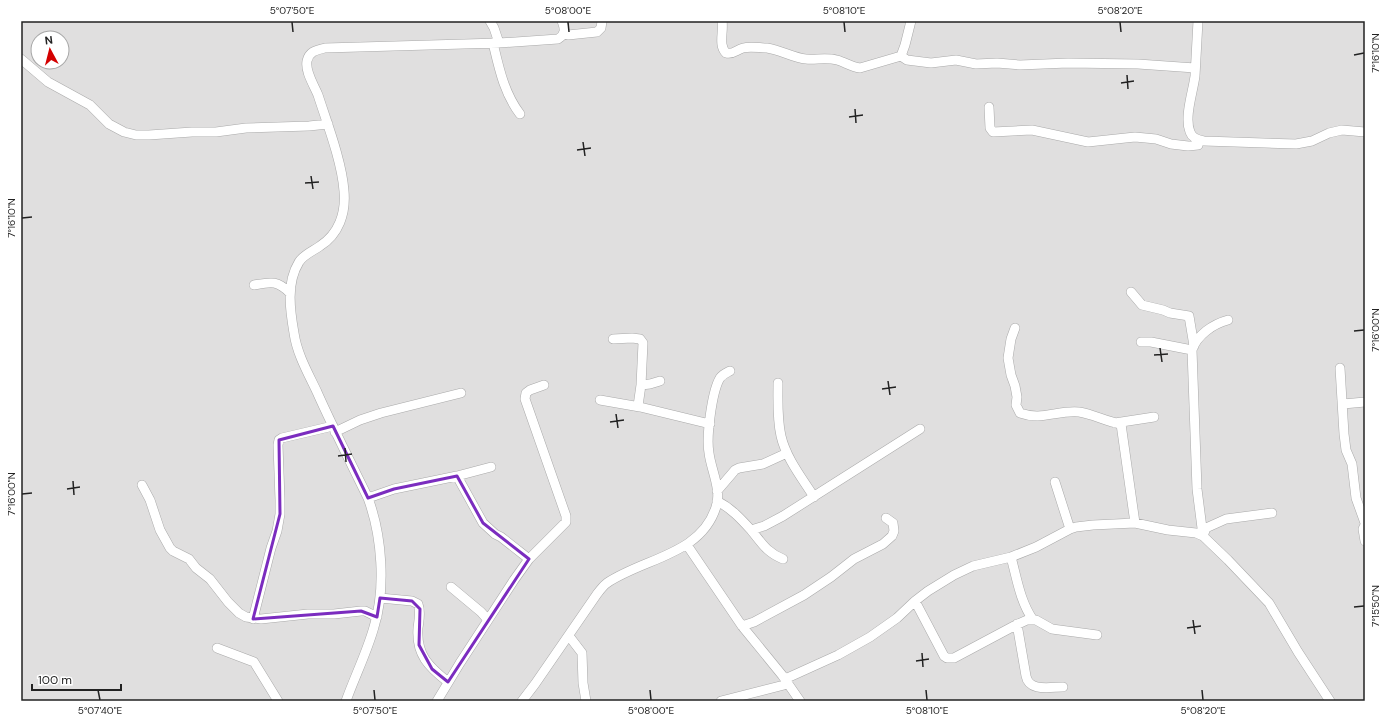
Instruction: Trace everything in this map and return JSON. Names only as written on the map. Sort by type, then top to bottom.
[{"type":"street","points":[[490,21],[494,28],[501,76],[511,102],[520,114]]},
{"type":"street","points":[[346,701],[366,651],[377,617],[380,598],[380,550],[374,515],[368,498],[334,429],[296,344],[291,313],[290,293],[292,280],[299,261],[333,236],[339,225],[343,210],[344,191],[328,124],[307,66],[310,54],[316,50],[325,48],[496,43],[558,39],[563,36],[565,30],[562,21]]},
{"type":"street","points":[[564,34],[568,35],[597,32],[601,28],[602,21]]},
{"type":"street","points":[[722,21],[722,47],[724,51],[729,54],[742,48],[768,48],[803,58],[834,59],[847,63],[853,67],[860,68],[901,56],[911,21]]},
{"type":"street","points":[[1198,21],[1195,68],[1188,124],[1190,133],[1198,140],[1296,144],[1312,141],[1329,133],[1342,130],[1365,132]]},
{"type":"street","points":[[901,56],[907,60],[915,62],[931,63],[956,60],[976,64],[1138,64],[1195,68]]},
{"type":"street","points":[[21,59],[52,85],[90,105],[109,124],[124,132],[136,135],[216,132],[246,128],[328,124]]},
{"type":"street","points":[[989,107],[990,128],[993,132],[1032,130],[1088,142],[1135,137],[1156,139],[1171,144],[1188,146],[1198,145],[1198,140]]},
{"type":"street","points":[[254,285],[269,282],[276,283],[281,285],[290,293]]},
{"type":"street","points":[[1131,292],[1142,305],[1170,313],[1189,316],[1193,348],[1197,488],[1203,536]]},
{"type":"street","points":[[1193,348],[1200,336],[1217,324],[1228,320]]},
{"type":"street","points":[[1015,328],[1008,358],[1017,397],[1016,405],[1020,413],[1031,417],[1068,412],[1080,412],[1121,424],[1135,523]]},
{"type":"street","points":[[612,339],[640,339],[643,343],[641,385],[638,406]]},
{"type":"street","points":[[1141,342],[1193,348]]},
{"type":"street","points":[[1340,368],[1346,450],[1352,464],[1356,498],[1365,524],[1362,530],[1365,540]]},
{"type":"street","points":[[522,701],[597,594],[606,584],[624,574],[687,545],[705,529],[712,518],[717,501],[717,491],[708,451],[710,424],[714,397],[720,378],[725,373],[730,371]]},
{"type":"street","points":[[641,385],[660,381]]},
{"type":"street","points":[[778,383],[778,408],[781,436],[787,453],[814,497]]},
{"type":"street","points":[[437,701],[488,620],[529,559],[566,522],[566,516],[525,399],[526,393],[530,390],[544,385]]},
{"type":"street","points":[[253,619],[271,548],[277,531],[280,514],[279,440],[282,438],[334,429],[381,413],[461,393]]},
{"type":"street","points":[[600,400],[638,406],[710,424]]},
{"type":"street","points":[[1343,404],[1365,402]]},
{"type":"street","points":[[1114,423],[1154,417]]},
{"type":"street","points":[[751,530],[764,526],[783,516],[920,430]]},
{"type":"street","points":[[717,491],[735,470],[763,464],[787,453]]},
{"type":"street","points":[[368,498],[386,491],[491,467]]},
{"type":"street","points":[[456,476],[483,523],[495,534],[529,559]]},
{"type":"street","points":[[1054,482],[1070,529]]},
{"type":"street","points":[[142,485],[150,500],[160,530],[170,548],[188,559],[196,568],[210,579],[228,602],[239,613],[253,619],[365,611],[377,617]]},
{"type":"street","points":[[717,501],[731,509],[751,530],[766,550],[782,559]]},
{"type":"street","points":[[1203,536],[1206,528],[1226,519],[1272,513]]},
{"type":"street","points":[[742,626],[754,622],[804,595],[831,578],[854,558],[883,544],[892,536],[894,530],[893,524],[886,518]]},
{"type":"street","points":[[721,701],[787,682],[838,655],[870,637],[897,618],[928,591],[954,575],[973,566],[1012,557],[1036,547],[1070,529],[1093,525],[1135,523],[1168,530],[1196,533],[1203,536],[1233,564],[1269,603],[1298,652],[1330,701]]},
{"type":"street","points":[[687,545],[742,626],[787,682],[800,701]]},
{"type":"street","points":[[1012,557],[1018,586],[1029,617],[1052,629],[1097,635]]},
{"type":"street","points":[[451,587],[481,612],[488,620]]},
{"type":"street","points":[[380,598],[412,601],[418,604],[420,609],[417,638],[419,646],[429,665],[448,682]]},
{"type":"street","points":[[915,601],[944,656],[947,658],[954,658],[1029,617]]},
{"type":"street","points":[[1017,624],[1028,682],[1036,687],[1063,687]]},
{"type":"street","points":[[569,636],[582,653],[583,683],[586,701]]},
{"type":"street","points":[[217,648],[254,662],[278,701]]},
{"type":"highlighted area","points":[[333,426],[368,498],[394,489],[457,476],[483,523],[529,559],[448,682],[432,669],[419,645],[420,609],[412,601],[380,598],[377,617],[361,611],[253,619],[280,514],[279,440]]},
{"type":"shaded area","points":[[21,21],[1365,21],[1365,701],[21,701]]}]
